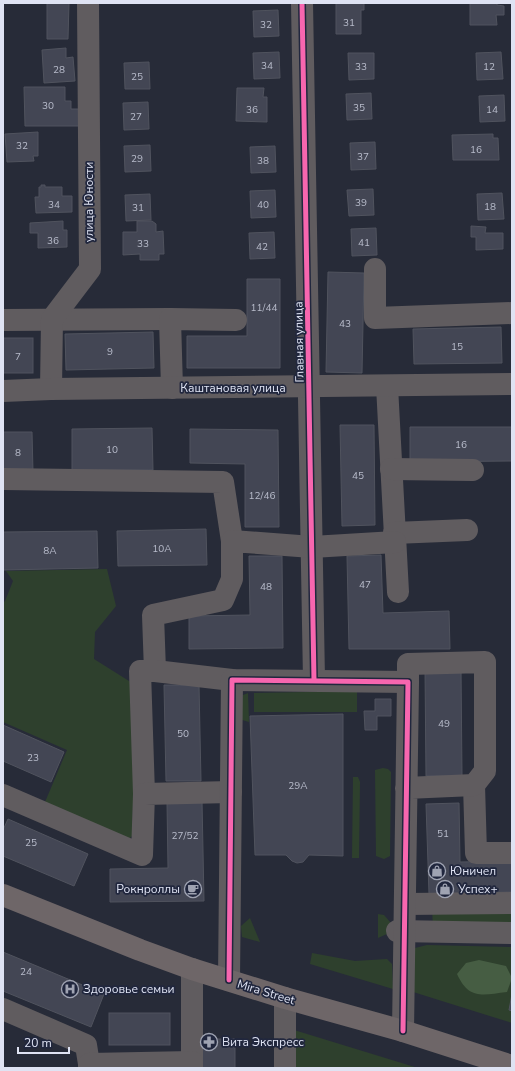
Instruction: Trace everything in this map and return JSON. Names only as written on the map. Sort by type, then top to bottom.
[{"type":"main road","name":"Mira Street","points":[[3,894],[140,950],[192,969],[285,998],[404,1031],[512,1066]]},
{"type":"street","name":"улица Юности","points":[[52,319],[90,269],[88,3]]},
{"type":"street","name":"Главная улица","points":[[302,3],[314,680]]},
{"type":"street","points":[[375,269],[375,318],[512,313]]},
{"type":"street","points":[[51,389],[52,319]]},
{"type":"street","points":[[170,319],[172,388]]},
{"type":"street","points":[[3,320],[236,320]]},
{"type":"street","name":"Каштановая улица","points":[[3,391],[51,389],[512,384]]},
{"type":"street","points":[[387,386],[398,592]]},
{"type":"street","points":[[391,469],[473,470]]},
{"type":"street","points":[[3,479],[223,482],[232,541],[232,579],[223,600],[153,615],[155,671]]},
{"type":"street","points":[[232,541],[312,547],[467,530]]},
{"type":"street","points":[[404,1031],[401,931],[405,904],[408,664],[485,662],[485,771],[474,785],[476,853],[512,853]]},
{"type":"street","points":[[3,795],[142,855],[144,794],[140,671],[155,671],[232,680],[408,682]]},
{"type":"street","points":[[229,980],[232,680]]},
{"type":"street","points":[[406,788],[474,785]]},
{"type":"street","points":[[144,794],[231,792]]},
{"type":"street","points":[[405,904],[512,903]]},
{"type":"street","points":[[401,931],[512,933]]},
{"type":"street","points":[[3,1009],[86,1045],[89,1066],[192,1065],[192,969]]},
{"type":"street","points":[[285,998],[285,1068]]},
{"type":"green space","points":[[107,569],[116,606],[95,632],[94,659],[137,686],[132,836],[127,841],[45,802],[67,750],[3,722],[3,603],[13,581],[6,571]]},
{"type":"green space","points":[[357,691],[357,712],[254,712],[254,693]]},
{"type":"green space","points":[[248,693],[249,722],[239,719],[243,695]]},
{"type":"green space","points":[[383,768],[388,769],[391,772],[390,856],[384,859],[376,856],[375,770]]},
{"type":"green space","points":[[353,777],[358,777],[360,782],[359,858],[352,858]]},
{"type":"green space","points":[[432,909],[512,911],[512,927],[433,928]]},
{"type":"green space","points":[[378,914],[384,915],[391,923],[389,933],[378,938]]},
{"type":"green space","points":[[250,918],[260,942],[242,937],[241,926]]},
{"type":"green space","points":[[427,945],[512,947],[512,1023],[410,991],[415,948]]},
{"type":"green space","points":[[312,953],[355,961],[387,959],[392,964],[393,989],[310,964]]},
{"type":"green space","points":[[479,960],[506,966],[512,978],[507,992],[477,994],[466,988],[457,974],[466,963]]},
{"type":"green space","points":[[294,1030],[418,1068],[294,1068]]},
{"type":"building","points":[[47,3],[69,3],[68,39],[47,39]]},
{"type":"building","points":[[336,3],[364,3],[364,10],[361,10],[361,34],[336,34]]},
{"type":"building","points":[[470,3],[497,3],[497,5],[504,6],[504,15],[496,15],[497,25],[470,25]]},
{"type":"building","points":[[278,10],[279,36],[254,37],[253,11]]},
{"type":"building","points":[[66,48],[66,58],[73,57],[75,81],[44,83],[42,50]]},
{"type":"building","points":[[279,52],[280,78],[254,79],[253,53]]},
{"type":"building","points":[[501,52],[503,79],[477,80],[476,53]]},
{"type":"building","points":[[348,53],[374,53],[374,79],[349,80]]},
{"type":"building","points":[[149,62],[150,89],[125,89],[124,63]]},
{"type":"building","points":[[24,87],[65,87],[65,101],[71,101],[71,109],[79,109],[80,126],[25,126]]},
{"type":"building","points":[[237,88],[264,88],[263,97],[267,97],[267,122],[236,121]]},
{"type":"building","points":[[371,93],[372,119],[347,120],[346,94]]},
{"type":"building","points":[[504,95],[505,121],[480,122],[479,96]]},
{"type":"building","points":[[148,102],[149,129],[124,130],[123,103]]},
{"type":"building","points":[[38,132],[38,156],[33,156],[34,161],[7,162],[5,134]]},
{"type":"building","points":[[493,134],[493,138],[498,138],[499,160],[453,160],[452,135]]},
{"type":"building","points":[[375,142],[376,169],[351,170],[350,143]]},
{"type":"building","points":[[150,145],[151,171],[125,172],[124,146]]},
{"type":"building","points":[[275,146],[276,172],[251,173],[250,147]]},
{"type":"building","points":[[41,185],[45,185],[45,187],[62,187],[62,196],[72,196],[72,212],[36,213],[35,197],[39,197],[39,187],[41,187]]},
{"type":"building","points":[[373,189],[374,215],[349,216],[347,190]]},
{"type":"building","points":[[275,190],[276,217],[251,218],[250,191]]},
{"type":"building","points":[[502,193],[504,219],[478,220],[477,194]]},
{"type":"building","points":[[150,194],[151,220],[126,221],[125,195]]},
{"type":"building","points":[[63,221],[63,230],[67,230],[67,247],[38,248],[38,233],[30,233],[30,223]]},
{"type":"building","points":[[137,221],[152,221],[156,224],[156,232],[163,231],[164,254],[159,254],[159,260],[140,260],[140,254],[123,255],[123,232],[137,232]]},
{"type":"building","points":[[471,226],[486,227],[485,233],[503,233],[503,249],[476,250],[476,237],[471,237]]},
{"type":"building","points":[[376,228],[377,255],[352,256],[351,229]]},
{"type":"building","points":[[274,232],[275,258],[250,259],[249,233]]},
{"type":"building","points":[[328,272],[364,273],[362,373],[326,372]]},
{"type":"building","points":[[247,279],[280,279],[280,368],[187,368],[187,336],[247,336]]},
{"type":"building","points":[[501,327],[502,363],[414,364],[413,329]]},
{"type":"building","points":[[153,332],[154,368],[66,370],[65,334]]},
{"type":"building","points":[[3,338],[33,338],[33,373],[3,373]]},
{"type":"building","points":[[340,425],[374,425],[375,525],[342,526]]},
{"type":"building","points":[[410,427],[512,427],[512,461],[410,462]]},
{"type":"building","points":[[152,428],[153,470],[72,470],[72,429]]},
{"type":"building","points":[[190,429],[278,430],[279,527],[245,527],[245,464],[190,463]]},
{"type":"building","points":[[3,432],[32,432],[33,472],[3,472]]},
{"type":"building","points":[[206,529],[207,565],[118,566],[117,531]]},
{"type":"building","points":[[97,531],[98,568],[3,570],[3,532]]},
{"type":"building","points":[[381,555],[383,613],[449,611],[450,649],[349,649],[347,556]]},
{"type":"building","points":[[249,556],[282,556],[283,648],[189,649],[189,616],[250,615]]},
{"type":"building","points":[[425,669],[461,669],[462,776],[426,776]]},
{"type":"building","points":[[164,685],[199,685],[201,781],[166,781]]},
{"type":"building","points":[[375,699],[391,699],[391,716],[377,716],[377,730],[365,730],[364,711],[375,711]]},
{"type":"building","points":[[343,714],[343,856],[309,855],[303,862],[297,863],[292,861],[286,855],[255,855],[250,716]]},
{"type":"building","points":[[3,725],[64,752],[51,782],[3,761]]},
{"type":"building","points":[[202,801],[204,901],[110,902],[110,869],[168,868],[167,802]]},
{"type":"building","points":[[459,803],[460,862],[512,861],[512,892],[429,894],[426,804]]},
{"type":"building","points":[[8,819],[88,854],[74,886],[3,856],[3,830]]},
{"type":"building","points":[[3,952],[104,994],[91,1027],[3,991]]},
{"type":"building","points":[[512,994],[512,1011],[509,1010]]},
{"type":"building","points":[[109,1013],[170,1013],[170,1045],[109,1045]]},
{"type":"building","points":[[199,1039],[235,1039],[235,1068],[198,1068]]},
{"type":"cycle path","points":[[302,3],[314,680]]},
{"type":"cycle path","points":[[229,980],[232,680],[408,682],[403,1031]]},
{"type":"place","name":"Юничел","points":[[437,871]]},
{"type":"place","name":"Рокнроллы","points":[[193,889]]},
{"type":"place","name":"Успех+","points":[[445,889]]},
{"type":"place","name":"Здоровье семьи","points":[[70,989]]},
{"type":"place","name":"Вита Экспресс","points":[[209,1042]]}]
